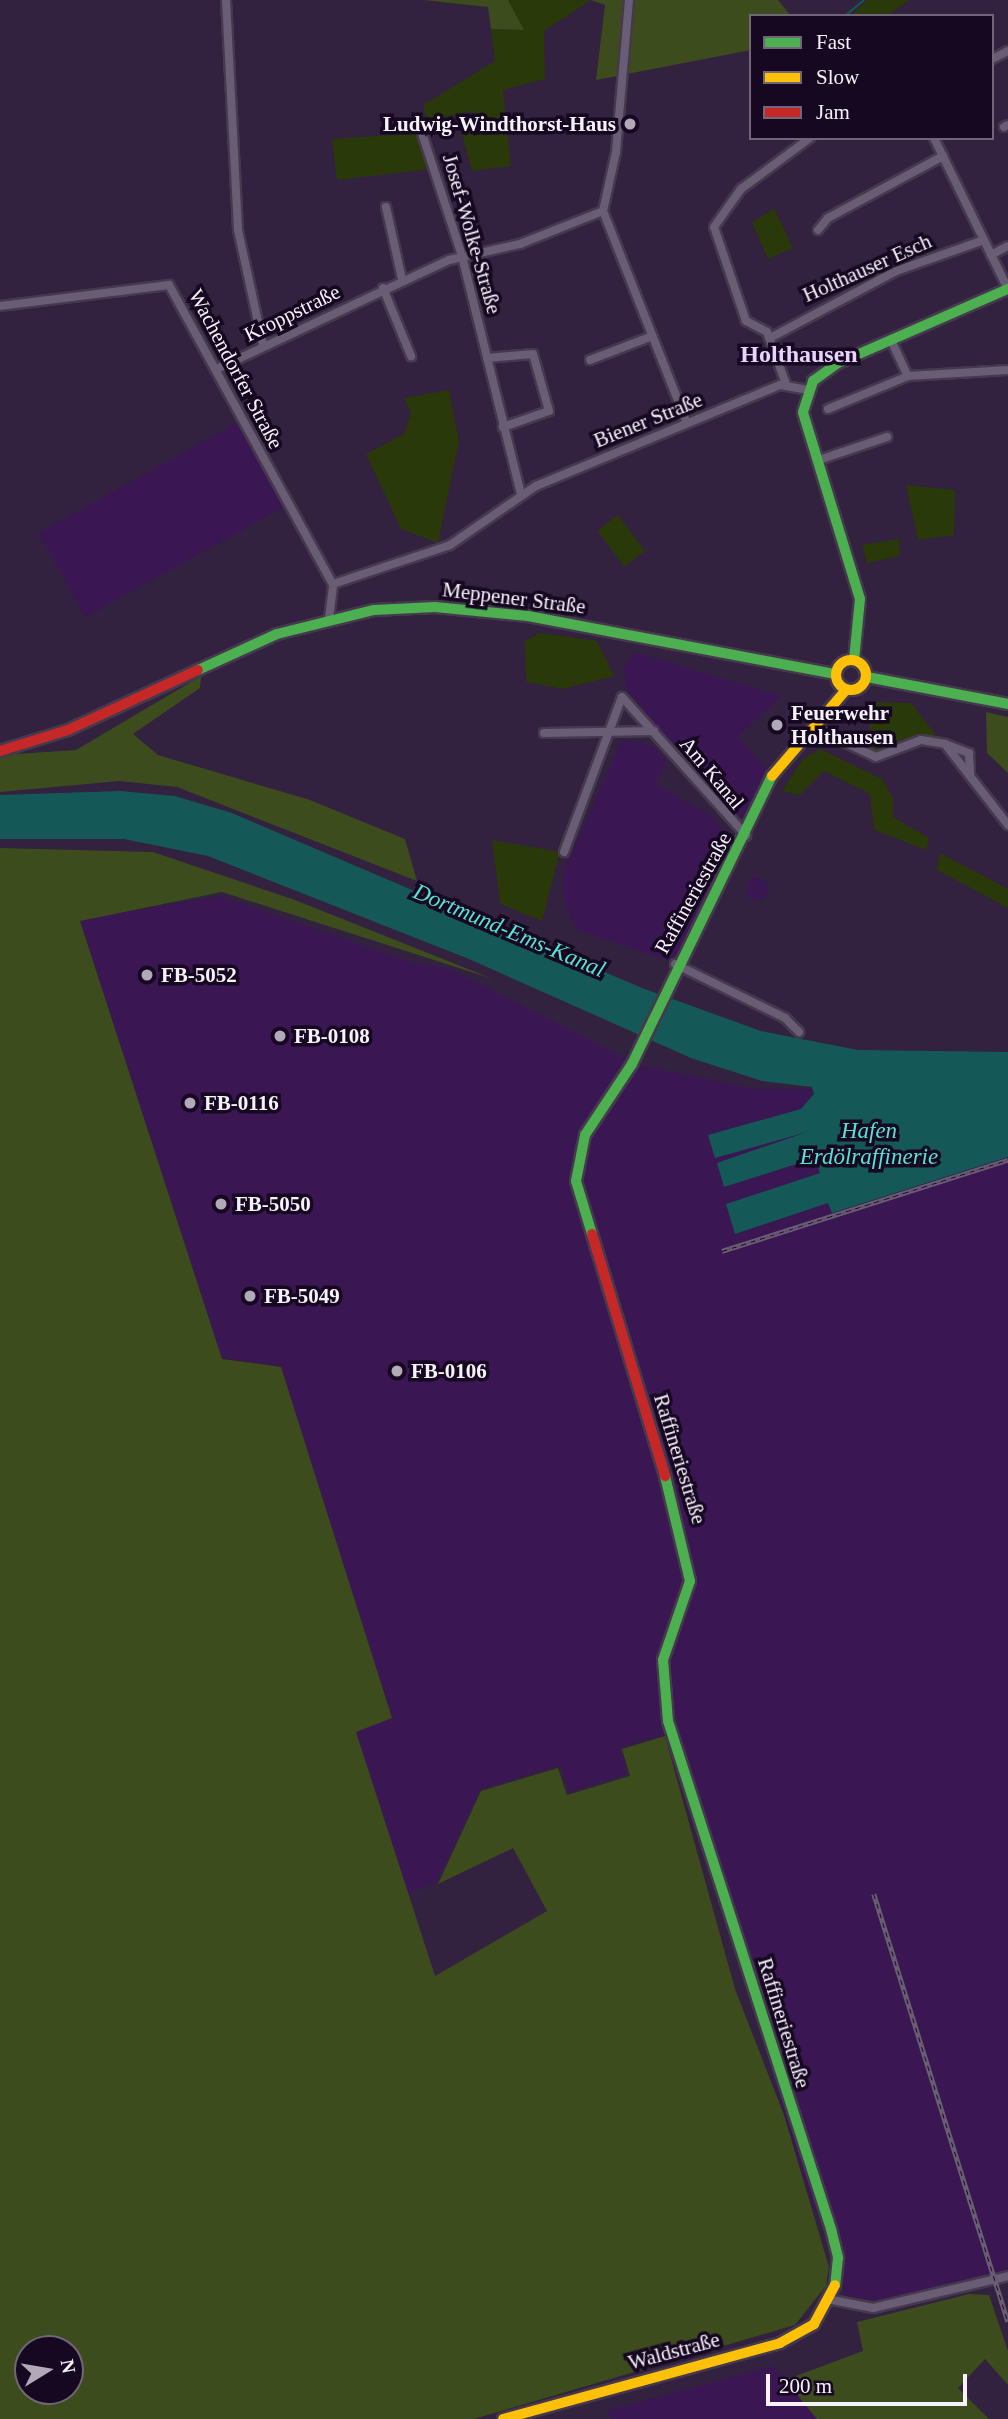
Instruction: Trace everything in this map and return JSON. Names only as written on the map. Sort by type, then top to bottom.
[{"type":"street","points":[[226,0],[237,230],[263,345]]},
{"type":"street","points":[[629,0],[616,152],[603,211],[687,423]]},
{"type":"street","name":"Josef-Wolke-Straße","points":[[418,121],[462,256],[521,495]]},
{"type":"street","points":[[807,140],[741,189],[714,228],[746,321],[770,338],[786,384],[809,390]]},
{"type":"street","points":[[935,140],[1008,289],[824,369],[809,390],[803,412],[858,587],[854,660],[866,677],[1008,704]]},
{"type":"street","points":[[818,230],[828,218],[943,156]]},
{"type":"street","points":[[386,207],[402,279]]},
{"type":"street","name":"Kroppstraße","points":[[217,369],[402,279],[462,256],[520,244],[603,211]]},
{"type":"street","name":"Holthauser Esch","points":[[770,338],[896,271],[984,240]]},
{"type":"street","points":[[991,255],[1008,246]]},
{"type":"street","name":"Wachendorfer Straße","points":[[0,306],[161,283],[176,292],[333,584]]},
{"type":"street","points":[[383,288],[411,356]]},
{"type":"street","points":[[590,360],[653,336]]},
{"type":"street","points":[[891,340],[908,376]]},
{"type":"street","points":[[487,358],[533,354],[549,411],[503,427]]},
{"type":"street","points":[[828,409],[908,376],[1008,370]]},
{"type":"street","name":"Biener Straße","points":[[333,584],[450,545],[521,495],[687,423],[786,384]]},
{"type":"street","points":[[819,460],[887,437]]},
{"type":"street","points":[[329,619],[333,584]]},
{"type":"street","name":"Meppener Straße","points":[[0,751],[68,730],[249,645],[329,619],[404,608],[466,608],[836,674]]},
{"type":"street","points":[[854,660],[843,662],[836,674],[846,690],[861,687],[866,677]]},
{"type":"street","name":"Raffineriestraße","points":[[833,2296],[838,2258],[831,2229],[668,1721],[663,1660],[690,1581],[686,1545],[578,1196],[585,1135],[639,1048],[675,964],[746,835],[774,774],[846,690]]},
{"type":"street","name":"Am Kanal","points":[[564,852],[614,732],[622,696],[746,835]]},
{"type":"street","points":[[814,728],[876,757],[922,740],[945,744],[969,753],[970,775]]},
{"type":"street","name":"Am Kanal","points":[[544,733],[654,731]]},
{"type":"street","points":[[945,744],[1008,825]]},
{"type":"street","points":[[675,964],[785,1018],[799,1032]]},
{"type":"street","points":[[833,2296],[873,2308],[1008,2276]]},
{"type":"street","name":"Waldstraße","points":[[503,2419],[780,2343],[814,2324],[833,2296]]},
{"type":"shaded area","points":[[423,0],[508,0],[524,30],[491,29],[488,7]]},
{"type":"shaded area","points":[[508,0],[591,0],[544,31],[545,79],[503,90],[511,166],[472,171],[462,134],[476,126],[472,111],[427,121],[423,105],[495,61],[491,29],[523,30]]},
{"type":"shaded area","points":[[591,0],[778,0],[789,14],[749,14],[749,50],[596,80],[605,5]]},
{"type":"shaded area","points":[[867,0],[908,0],[890,14],[852,14]]},
{"type":"shaded area","points":[[419,133],[431,169],[337,180],[332,139]]},
{"type":"shaded area","points":[[774,208],[793,248],[768,259],[752,223]]},
{"type":"shaded area","points":[[449,390],[459,441],[438,543],[401,529],[366,454],[404,434],[411,413],[404,398]]},
{"type":"shaded area","points":[[239,422],[286,506],[85,617],[39,533]]},
{"type":"shaded area","points":[[906,485],[955,490],[954,535],[918,540]]},
{"type":"shaded area","points":[[618,515],[645,551],[624,567],[597,531]]},
{"type":"shaded area","points":[[899,539],[900,556],[867,563],[862,545]]},
{"type":"shaded area","points":[[540,633],[597,641],[614,676],[563,689],[526,682],[525,641]]},
{"type":"shaded area","points":[[634,652],[781,696],[737,737],[772,775],[745,818],[720,808],[626,689],[624,668]]},
{"type":"shaded area","points":[[201,676],[200,688],[133,734],[158,755],[310,800],[405,839],[417,881],[177,787],[119,781],[0,792],[0,755],[76,750]]},
{"type":"shaded area","points":[[870,702],[911,703],[936,735],[886,754],[870,751]]},
{"type":"shaded area","points":[[986,712],[1008,717],[1008,773],[987,753]]},
{"type":"shaded area","points":[[622,739],[653,746],[667,761],[655,784],[712,816],[734,846],[672,962],[577,930],[564,903],[563,874]]},
{"type":"shaded area","points":[[820,749],[882,779],[893,798],[893,817],[929,838],[926,850],[874,830],[870,794],[824,771],[800,795],[782,791],[803,759]]},
{"type":"shaded area","points":[[492,840],[560,852],[542,921],[500,904]]},
{"type":"shaded area","points":[[0,848],[153,852],[295,900],[493,979],[222,892],[80,921],[222,1359],[281,1367],[392,1718],[356,1732],[435,1976],[547,1911],[513,1848],[438,1884],[481,1791],[558,1768],[567,1795],[630,1776],[622,1749],[665,1736],[735,1989],[784,2115],[829,2267],[826,2286],[795,2325],[474,2419],[0,2419]]},
{"type":"shaded area","points":[[940,853],[1008,889],[1008,908],[937,870]]},
{"type":"shaded area","points":[[757,878],[765,881],[768,889],[765,897],[757,900],[749,897],[746,889],[749,881]]},
{"type":"shaded area","points":[[220,896],[408,961],[450,969],[639,1065],[756,1089],[815,1089],[801,1109],[708,1135],[715,1158],[807,1131],[808,1137],[717,1163],[724,1186],[815,1158],[821,1173],[727,1204],[736,1234],[829,1203],[833,1212],[1008,1157],[1008,2270],[884,2302],[844,2295],[843,2250],[831,2205],[814,2210],[668,1733],[619,1748],[627,1774],[569,1792],[561,1765],[480,1789],[436,1883],[408,1893],[355,1730],[392,1716],[280,1366],[222,1358],[80,920]]},
{"type":"shaded area","points":[[969,2294],[989,2295],[1008,2351],[1008,2385],[985,2359],[958,2388],[989,2419],[817,2419],[785,2380],[863,2351],[857,2322]]},
{"type":"shaded area","points":[[773,2366],[817,2419],[612,2419],[606,2411]]},
{"type":"water","name":"Hafen Erdölraffinerie","points":[[120,791],[175,796],[232,813],[642,988],[761,1031],[858,1050],[1008,1052],[1008,1157],[832,1213],[828,1203],[735,1234],[726,1204],[820,1173],[815,1158],[724,1187],[717,1163],[807,1132],[715,1158],[708,1135],[801,1109],[814,1094],[812,1087],[762,1081],[691,1058],[469,959],[208,856],[124,839],[0,839],[0,795]]},
{"type":"waterway","points":[[847,14],[864,0]]},
{"type":"railway","points":[[722,1251],[1008,1160]]},
{"type":"railway","points":[[874,1894],[1008,2321]]},
{"type":"traffic: fast","points":[[854,660],[860,599],[803,412],[813,381],[836,364],[1008,289]]},
{"type":"traffic: fast","points":[[198,670],[277,634],[374,610],[435,607],[528,616],[836,674]]},
{"type":"traffic: fast","points":[[867,677],[1008,704]]},
{"type":"traffic: fast","points":[[592,1234],[576,1181],[585,1135],[632,1064],[772,776]]},
{"type":"traffic: fast","points":[[665,1476],[690,1581],[663,1660],[668,1721],[831,2229],[838,2258],[835,2285]]},
{"type":"traffic: slow","points":[[851,660],[862,664],[866,675],[862,686],[851,690],[840,686],[836,675],[840,664],[851,660]]},
{"type":"traffic: slow","points":[[772,776],[846,690]]},
{"type":"traffic: slow","points":[[503,2419],[780,2343],[814,2324],[835,2285]]},
{"type":"traffic: jam","points":[[0,751],[68,730],[198,670]]},
{"type":"traffic: jam","points":[[592,1234],[665,1476]]},
{"type":"place","name":"Ludwig-Windthorst-Haus","points":[[630,124]]},
{"type":"place","name":"Feuerwehr Holthausen","points":[[777,725]]},
{"type":"place","name":"FB-5052","points":[[147,975]]},
{"type":"place","name":"FB-0108","points":[[280,1036]]},
{"type":"place","name":"FB-0116","points":[[190,1103]]},
{"type":"place","name":"FB-5050","points":[[221,1204]]},
{"type":"place","name":"FB-5049","points":[[250,1296]]},
{"type":"place","name":"FB-0106","points":[[397,1371]]},
{"type":"district","name":"Holthausen","points":[[799,355]]},
{"type":"water label","name":"Dortmund-Ems-Kanal","points":[[509,931]]}]
